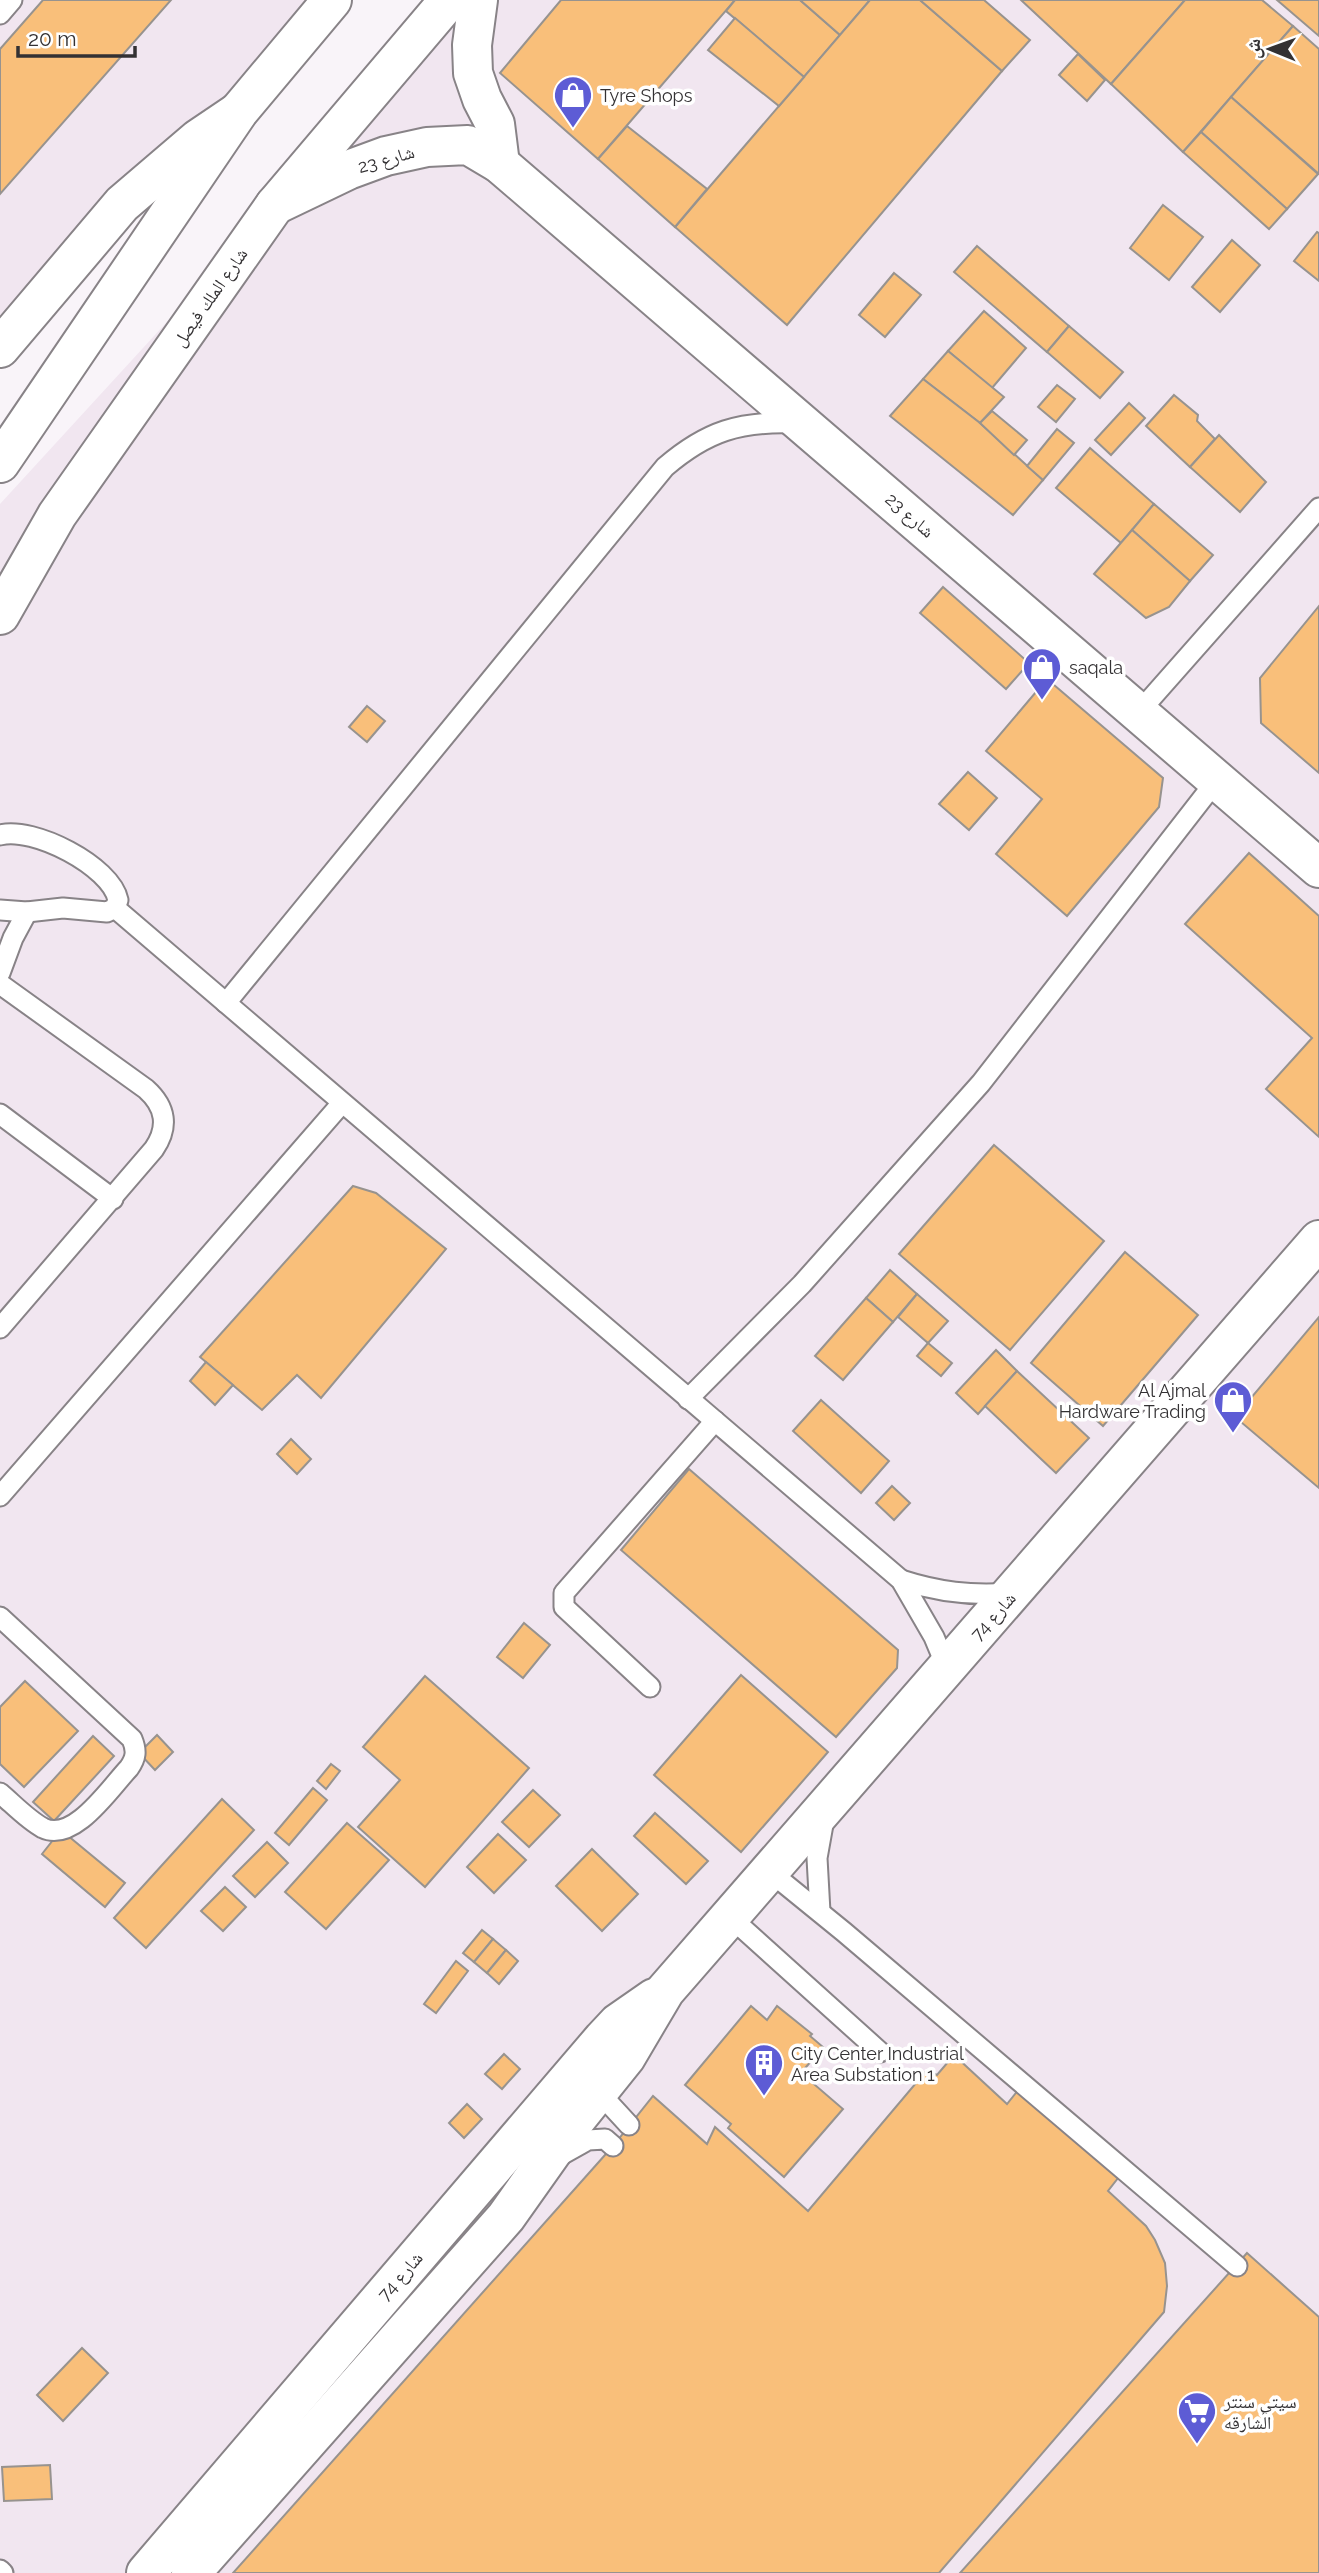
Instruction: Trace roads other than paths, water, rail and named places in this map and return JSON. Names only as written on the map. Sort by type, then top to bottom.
[{"type":"street","points":[[0,463],[239,111],[332,0]]},
{"type":"street","name":"شارع الملك فيصل","points":[[0,615],[57,515],[275,205],[449,0]]},
{"type":"street","points":[[478,0],[472,45],[473,73],[495,124],[500,163]]},
{"type":"street","points":[[0,348],[122,204],[188,147],[239,111]]},
{"type":"street","name":"شارع 23","points":[[275,205],[348,170],[386,156],[427,147],[468,145],[500,163],[1319,868]]},
{"type":"street","name":"شارع 74","points":[[191,2573],[506,2217],[569,2128],[618,2023],[665,1991],[1319,1240]]},
{"type":"street","name":"شارع 74","points":[[146,2573],[590,2079]]},
{"type":"lane","points":[[0,14],[12,0]]},
{"type":"lane","points":[[226,1003],[664,467],[687,448],[713,433],[742,425],[803,424]]},
{"type":"lane","points":[[1139,712],[1319,508]]},
{"type":"lane","points":[[688,1399],[802,1283],[973,1093],[1216,781]]},
{"type":"lane","points":[[0,835],[10,832],[28,836],[51,844],[85,862],[112,883],[118,900],[115,908],[107,912],[62,908],[27,912],[0,910]]},
{"type":"lane","points":[[115,908],[901,1580],[934,1637],[947,1668]]},
{"type":"lane","points":[[0,973],[13,938],[27,912]]},
{"type":"lane","points":[[0,985],[146,1089],[156,1098],[163,1110],[165,1124],[162,1138],[113,1199],[0,1328]]},
{"type":"lane","points":[[0,1496],[342,1102]]},
{"type":"lane","points":[[0,1114],[113,1199]]},
{"type":"lane","points":[[650,1687],[564,1607],[564,1593],[715,1421]]},
{"type":"lane","points":[[901,1580],[956,1594],[1014,1593]]},
{"type":"lane","points":[[0,1616],[132,1740],[136,1749],[135,1760],[129,1769],[73,1828],[52,1831],[42,1828],[0,1793]]},
{"type":"lane","points":[[820,1912],[817,1858],[828,1806]]},
{"type":"lane","points":[[769,1871],[1237,2266]]},
{"type":"lane","points":[[729,1916],[880,2052]]},
{"type":"lane","points":[[590,2079],[629,2125]]},
{"type":"lane","points":[[542,2168],[588,2140],[605,2139],[613,2146]]},
{"type":"place","name":"Tyre Shops","points":[[573,129]]},
{"type":"place","name":"saqala","points":[[1042,701]]},
{"type":"place","name":"Al Ajmal Hardware Trading","points":[[1233,1434]]},
{"type":"place","name":"City Center Industrial Area Substation 1","points":[[764,2097]]},
{"type":"place","name":"سيتي سنتر الشارقه","points":[[1197,2445]]}]
